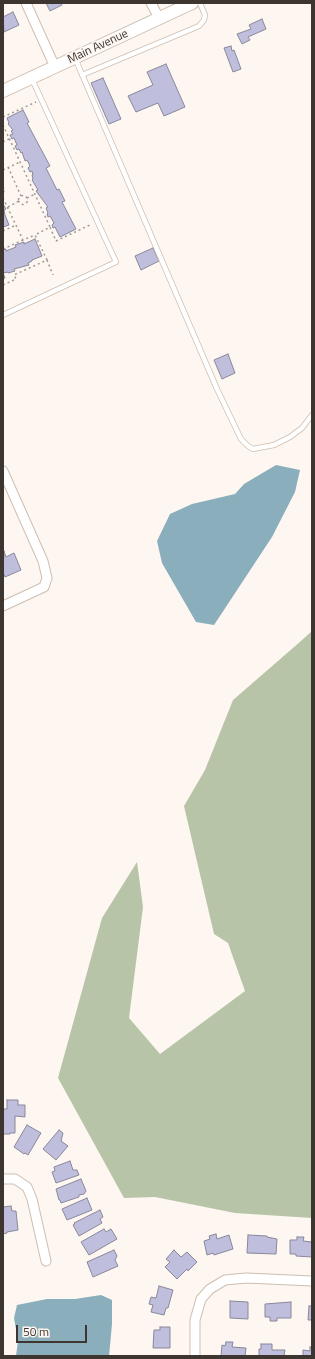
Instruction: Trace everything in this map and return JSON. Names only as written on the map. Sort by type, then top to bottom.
[{"type":"street","points":[[26,3],[55,67]]},
{"type":"street","points":[[151,3],[159,18]]},
{"type":"street","name":"Main Avenue","points":[[3,91],[192,3]]},
{"type":"street","points":[[3,471],[43,561],[47,578],[44,587],[3,606]]},
{"type":"street","points":[[3,1179],[15,1179],[27,1187],[32,1199],[46,1261]]},
{"type":"street","points":[[195,1356],[195,1320],[201,1299],[210,1289],[225,1280],[246,1278],[312,1281]]},
{"type":"lane","points":[[82,75],[199,26],[204,20],[205,15],[200,3]]},
{"type":"lane","points":[[75,57],[217,390],[241,439],[253,449],[274,446],[302,428],[312,415]]},
{"type":"lane","points":[[3,315],[116,262],[32,78]]},
{"type":"path","points":[[3,117],[41,99]]},
{"type":"path","points":[[3,126],[56,241],[98,222]]},
{"type":"path","points":[[3,143],[9,139]]},
{"type":"path","points":[[3,170],[20,162]]},
{"type":"path","points":[[8,167],[21,196],[19,198],[19,202]]},
{"type":"path","points":[[3,187],[5,191],[3,192]]},
{"type":"path","points":[[7,207],[19,202],[21,204],[25,204],[27,198],[35,194]]},
{"type":"path","points":[[21,196],[24,195],[27,198]]},
{"type":"path","points":[[3,198],[23,240]]},
{"type":"path","points":[[3,231],[16,225]]},
{"type":"path","points":[[3,249],[50,227]]},
{"type":"path","points":[[35,234],[53,274]]},
{"type":"path","points":[[3,285],[16,279],[14,275],[47,260]]},
{"type":"green space","points":[[312,631],[312,1218],[235,1213],[155,1197],[124,1198],[58,1078],[102,918],[137,862],[143,907],[129,1018],[160,1054],[245,991],[228,943],[214,934],[184,806],[205,770],[233,700]]},
{"type":"water","points":[[276,465],[300,470],[295,492],[272,537],[214,625],[196,622],[162,563],[157,541],[170,514],[192,504],[235,494],[244,484]]},
{"type":"water","points":[[101,1295],[112,1300],[112,1324],[109,1356],[16,1356],[18,1341],[14,1318],[17,1305],[47,1299],[75,1299]]},
{"type":"building","points":[[46,3],[61,3],[62,5],[50,11]]},
{"type":"building","points":[[13,12],[19,25],[4,32],[3,17]]},
{"type":"building","points":[[262,19],[266,29],[248,37],[250,40],[242,44],[237,34],[251,29],[249,25]]},
{"type":"building","points":[[231,46],[241,69],[233,72],[224,48]]},
{"type":"building","points":[[166,64],[185,107],[164,116],[158,103],[136,112],[128,96],[153,85],[147,72]]},
{"type":"building","points":[[103,78],[121,119],[109,124],[91,83]]},
{"type":"building","points":[[23,110],[29,122],[27,123],[50,166],[46,168],[57,190],[59,189],[65,201],[62,202],[76,229],[60,237],[55,227],[53,228],[52,225],[54,223],[50,216],[48,217],[46,208],[48,207],[36,191],[38,190],[32,180],[32,171],[30,172],[28,168],[30,166],[27,160],[25,161],[22,152],[21,153],[19,149],[17,150],[15,146],[17,145],[14,138],[12,139],[10,135],[13,134],[11,131],[13,130],[8,124],[7,118]]},
{"type":"building","points":[[4,206],[6,209],[4,210],[5,215],[9,225],[3,227],[3,207]]},
{"type":"building","points":[[35,239],[42,256],[32,260],[28,263],[29,265],[14,269],[15,271],[3,273],[3,250],[6,249],[6,251],[16,247],[15,245],[24,242],[24,244]]},
{"type":"building","points":[[153,248],[159,261],[141,270],[135,256]]},
{"type":"building","points":[[228,354],[235,373],[222,379],[214,360]]},
{"type":"building","points":[[4,551],[6,557],[14,553],[21,570],[5,577],[3,572]]},
{"type":"building","points":[[7,1100],[18,1100],[18,1105],[25,1105],[25,1117],[15,1116],[15,1133],[3,1134],[3,1109],[7,1109]]},
{"type":"building","points":[[27,1125],[41,1133],[28,1155],[14,1147]]},
{"type":"building","points":[[59,1130],[63,1133],[61,1141],[68,1146],[56,1160],[43,1149]]},
{"type":"building","points":[[70,1161],[73,1170],[77,1170],[79,1175],[56,1183],[52,1172],[55,1171],[54,1167]]},
{"type":"building","points":[[81,1179],[86,1191],[84,1194],[61,1203],[56,1189]]},
{"type":"building","points":[[87,1198],[92,1210],[67,1220],[62,1209]]},
{"type":"building","points":[[11,1206],[12,1211],[16,1211],[18,1230],[3,1234],[3,1207]]},
{"type":"building","points":[[100,1210],[103,1217],[100,1219],[102,1223],[79,1236],[73,1225],[75,1224],[74,1223]]},
{"type":"building","points":[[104,1229],[106,1232],[111,1229],[117,1239],[89,1255],[81,1242]]},
{"type":"building","points":[[216,1234],[217,1239],[229,1235],[233,1249],[214,1255],[213,1253],[207,1255],[204,1241],[210,1239],[209,1236]]},
{"type":"building","points":[[248,1235],[267,1236],[277,1239],[276,1254],[247,1253]]},
{"type":"building","points":[[297,1237],[304,1237],[303,1241],[312,1242],[312,1257],[290,1254],[290,1240],[297,1240]]},
{"type":"building","points":[[114,1250],[117,1256],[115,1260],[118,1266],[93,1277],[87,1262]]},
{"type":"building","points":[[174,1250],[181,1257],[187,1252],[197,1262],[177,1279],[165,1267],[170,1262],[166,1259]]},
{"type":"building","points":[[159,1286],[173,1290],[168,1308],[166,1308],[164,1315],[151,1312],[153,1305],[149,1304],[151,1297],[156,1298]]},
{"type":"building","points":[[230,1301],[248,1302],[248,1319],[230,1318]]},
{"type":"building","points":[[291,1302],[291,1318],[277,1318],[277,1321],[270,1321],[270,1317],[265,1317],[265,1304]]},
{"type":"building","points":[[309,1306],[312,1306],[312,1320],[308,1320]]},
{"type":"building","points":[[160,1327],[170,1327],[170,1348],[153,1348],[154,1330],[160,1330]]},
{"type":"building","points":[[226,1342],[233,1342],[232,1347],[246,1348],[245,1356],[221,1356],[222,1345],[225,1346]]},
{"type":"building","points":[[261,1344],[272,1344],[272,1350],[285,1350],[284,1356],[259,1356]]},
{"type":"building","points":[[310,1347],[312,1347],[312,1356],[303,1356],[303,1350],[310,1351]]}]
